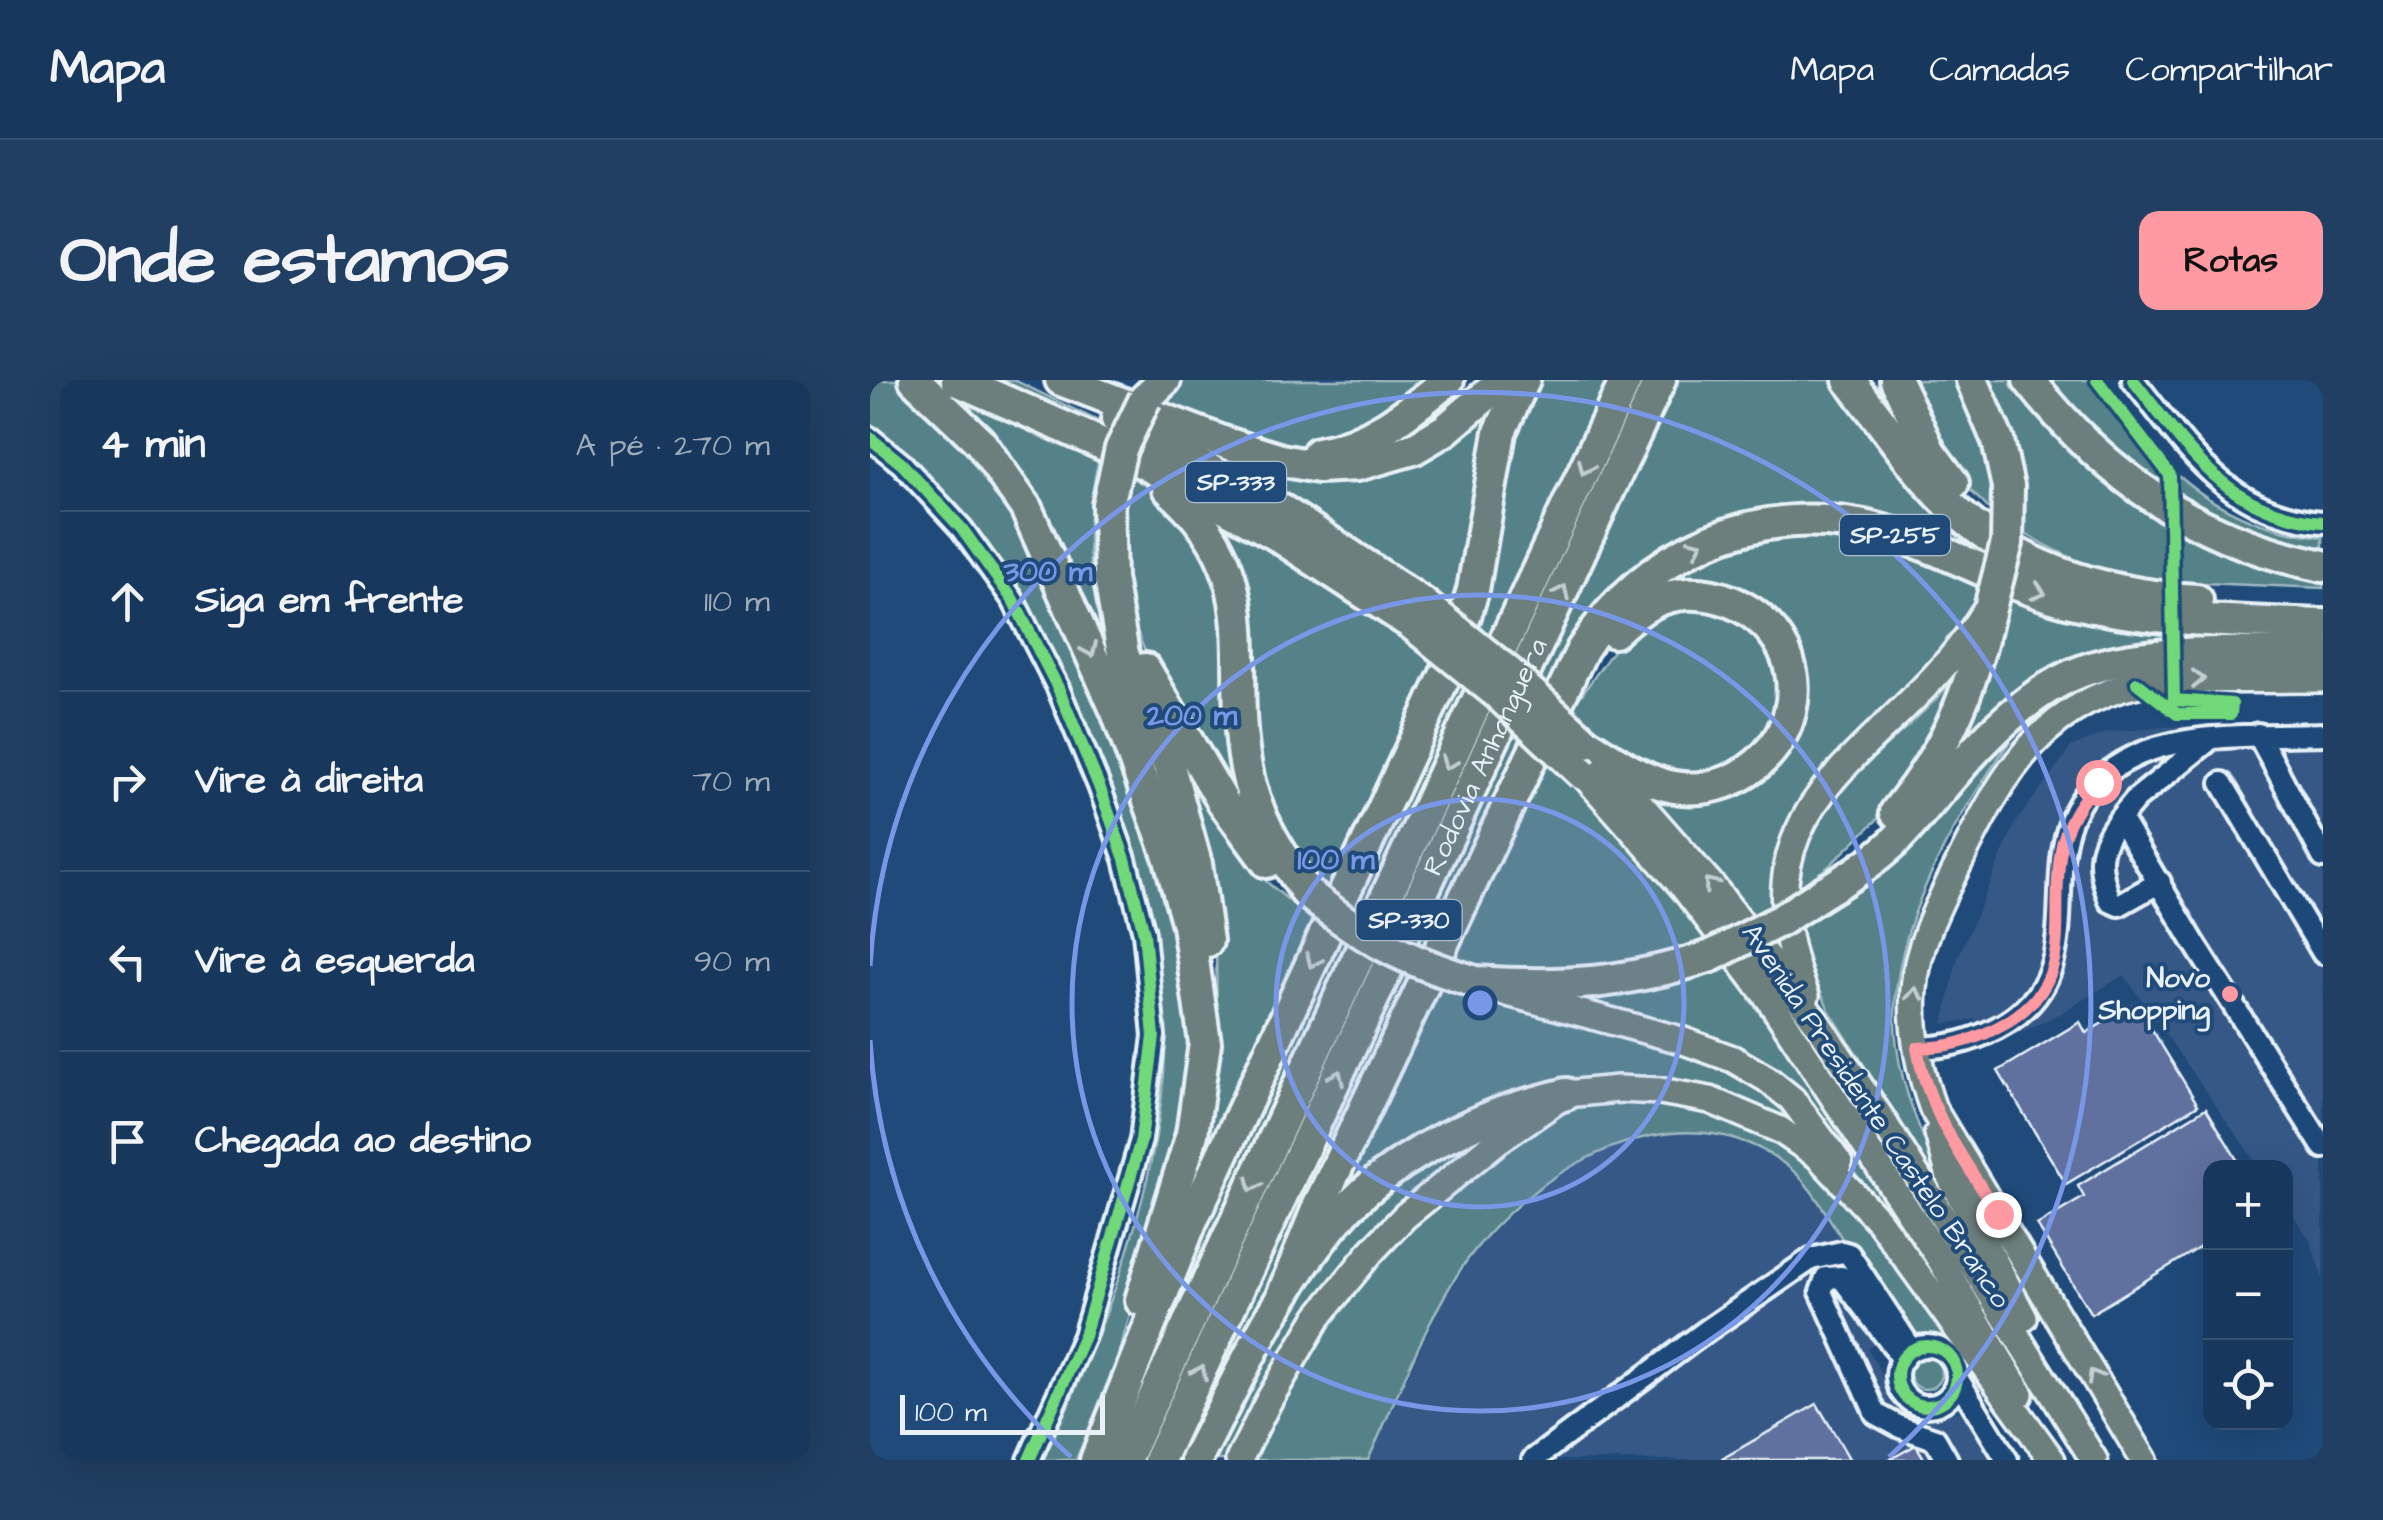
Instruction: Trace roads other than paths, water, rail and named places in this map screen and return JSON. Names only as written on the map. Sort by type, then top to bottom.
[{"type":"highway","points":[[915,380],[980,442],[1019,496],[1110,695],[1168,856],[1188,925],[1206,1044]]},
{"type":"highway","name":"SP-333","points":[[958,380],[1136,460],[1418,614],[1508,673],[1586,742]]},
{"type":"highway","name":"SP-333","points":[[1038,380],[1234,482],[1352,554],[1583,774]]},
{"type":"highway","points":[[1061,380],[1255,452],[1318,467],[1378,461],[1428,441],[1504,380]]},
{"type":"highway","points":[[1255,452],[1310,454],[1354,444],[1394,423],[1448,380]]},
{"type":"highway","points":[[1096,1460],[1191,1222],[1450,665],[1473,590],[1500,432],[1524,380]]},
{"type":"highway","name":"Rodovia Anhanguera","points":[[1125,1460],[1626,380]]},
{"type":"highway","name":"Rodovia Anhanguera","points":[[1158,1460],[1660,380]]},
{"type":"highway","name":"SP-255","points":[[1849,380],[1942,497],[1974,527],[2025,557],[2082,582],[2143,594],[2323,605]]},
{"type":"highway","points":[[1896,380],[1930,452],[1965,497],[2025,557]]},
{"type":"highway","points":[[1824,892],[1896,812],[1932,763],[1968,692],[2007,543],[2008,487],[1998,441],[1972,380]]},
{"type":"highway","points":[[2029,380],[2103,460],[2164,506],[2240,544],[2323,566]]},
{"type":"highway","points":[[1108,1429],[1142,1298],[1192,1134],[1210,993],[1196,864],[1169,766],[1123,654],[1110,578],[1108,505],[1121,448],[1156,386]]},
{"type":"highway","points":[[1136,460],[1192,509],[1218,548],[1228,573],[1240,624],[1243,740],[1250,785],[1266,833],[1306,892]]},
{"type":"highway","name":"SP-255","points":[[1547,723],[1590,636],[1634,588],[1688,549],[1733,531],[1767,523],[1838,522],[1876,529],[2017,585],[2130,614],[2323,625]]},
{"type":"highway","points":[[1547,723],[1615,631],[1650,604],[1663,599],[1705,594],[1732,602],[1761,620],[1787,658],[1792,694],[1784,730],[1763,761],[1732,782],[1697,789],[1662,784],[1635,773],[1586,742]]},
{"type":"highway","points":[[1119,617],[1148,675],[1223,802],[1269,864],[1342,921],[1386,949],[1475,982],[1543,986],[1599,984],[1683,965],[1744,941],[1861,869],[1889,847],[1982,743],[2037,696],[2087,669],[2186,655],[2323,653]]},
{"type":"highway","name":"Rodovia Anhanguera","points":[[1282,1296],[1328,1188],[1547,723]]},
{"type":"highway","points":[[1196,1460],[1282,1296],[1335,1222],[1365,1192],[1400,1164],[1440,1141],[1497,1114],[1566,1094]]},
{"type":"main road","points":[[1818,1024],[1788,938],[1784,899],[1792,844],[1823,788],[1856,750],[1939,675],[1993,596]]},
{"type":"main road","points":[[2003,780],[2023,738],[2058,700],[2086,683],[2150,658]]},
{"type":"main road","name":"Avenida Presidente Castelo Branco","points":[[2144,1460],[1933,1110],[1917,1048],[1914,990],[1922,946],[1948,885],[2003,780],[2031,743],[2054,722],[2100,694],[2160,680],[2323,678]]},
{"type":"main road","name":"Avenida Presidente Castelo Branco","points":[[1586,742],[1714,888],[1818,1024],[1883,1121],[2094,1460]]},
{"type":"main road","name":"Avenida Presidente Castelo Branco","points":[[1583,774],[1684,888],[1769,999],[1941,1261],[2055,1460]]},
{"type":"main road","points":[[1475,982],[1500,994],[1681,1040],[1753,1070],[1780,1089],[1800,1110],[1879,1221]]},
{"type":"main road","name":"Avenida Presidente Castelo Branco","points":[[1566,1094],[1618,1089],[1660,1091],[1710,1100],[1780,1130],[1818,1156],[1879,1221],[2055,1460]]},
{"type":"main road","points":[[1239,1460],[1302,1344],[1370,1253],[1447,1180],[1566,1094]]},
{"type":"main road","points":[[1933,1110],[1950,1177],[2034,1338],[2064,1409]]},
{"type":"street","points":[[2133,380],[2194,456],[2235,494],[2278,514],[2323,522]]},
{"type":"street","points":[[870,438],[902,464],[962,530],[1013,600],[1058,688],[1125,859],[1144,933],[1154,1036],[1141,1140],[1084,1336],[1029,1460]]},
{"type":"street","points":[[2258,734],[2323,857]]},
{"type":"street","points":[[1917,1048],[1953,1047],[2017,1018],[2045,988],[2058,947],[2060,850],[2086,795],[2108,772],[2135,756],[2166,745],[2258,734],[2323,734]]},
{"type":"street","points":[[2270,756],[2288,735]]},
{"type":"street","points":[[2160,882],[2120,905],[2110,902],[2100,869],[2104,840],[2136,799],[2209,740]]},
{"type":"street","points":[[2222,784],[2323,953]]},
{"type":"street","points":[[2120,818],[2323,1147]]},
{"type":"street","points":[[1533,1460],[1811,1258],[1849,1254],[1907,1354]]},
{"type":"street","points":[[1907,1354],[1841,1277],[1826,1278],[1821,1292],[1876,1414],[1900,1428],[1935,1439],[1947,1460]]},
{"type":"street","points":[[1957,1378],[1954,1388],[1941,1402],[1922,1405],[1905,1396],[1898,1368],[1907,1354],[1928,1346],[1946,1353],[2006,1460]]},
{"type":"place","name":"Novo Shopping","points":[[2230,994]]}]
